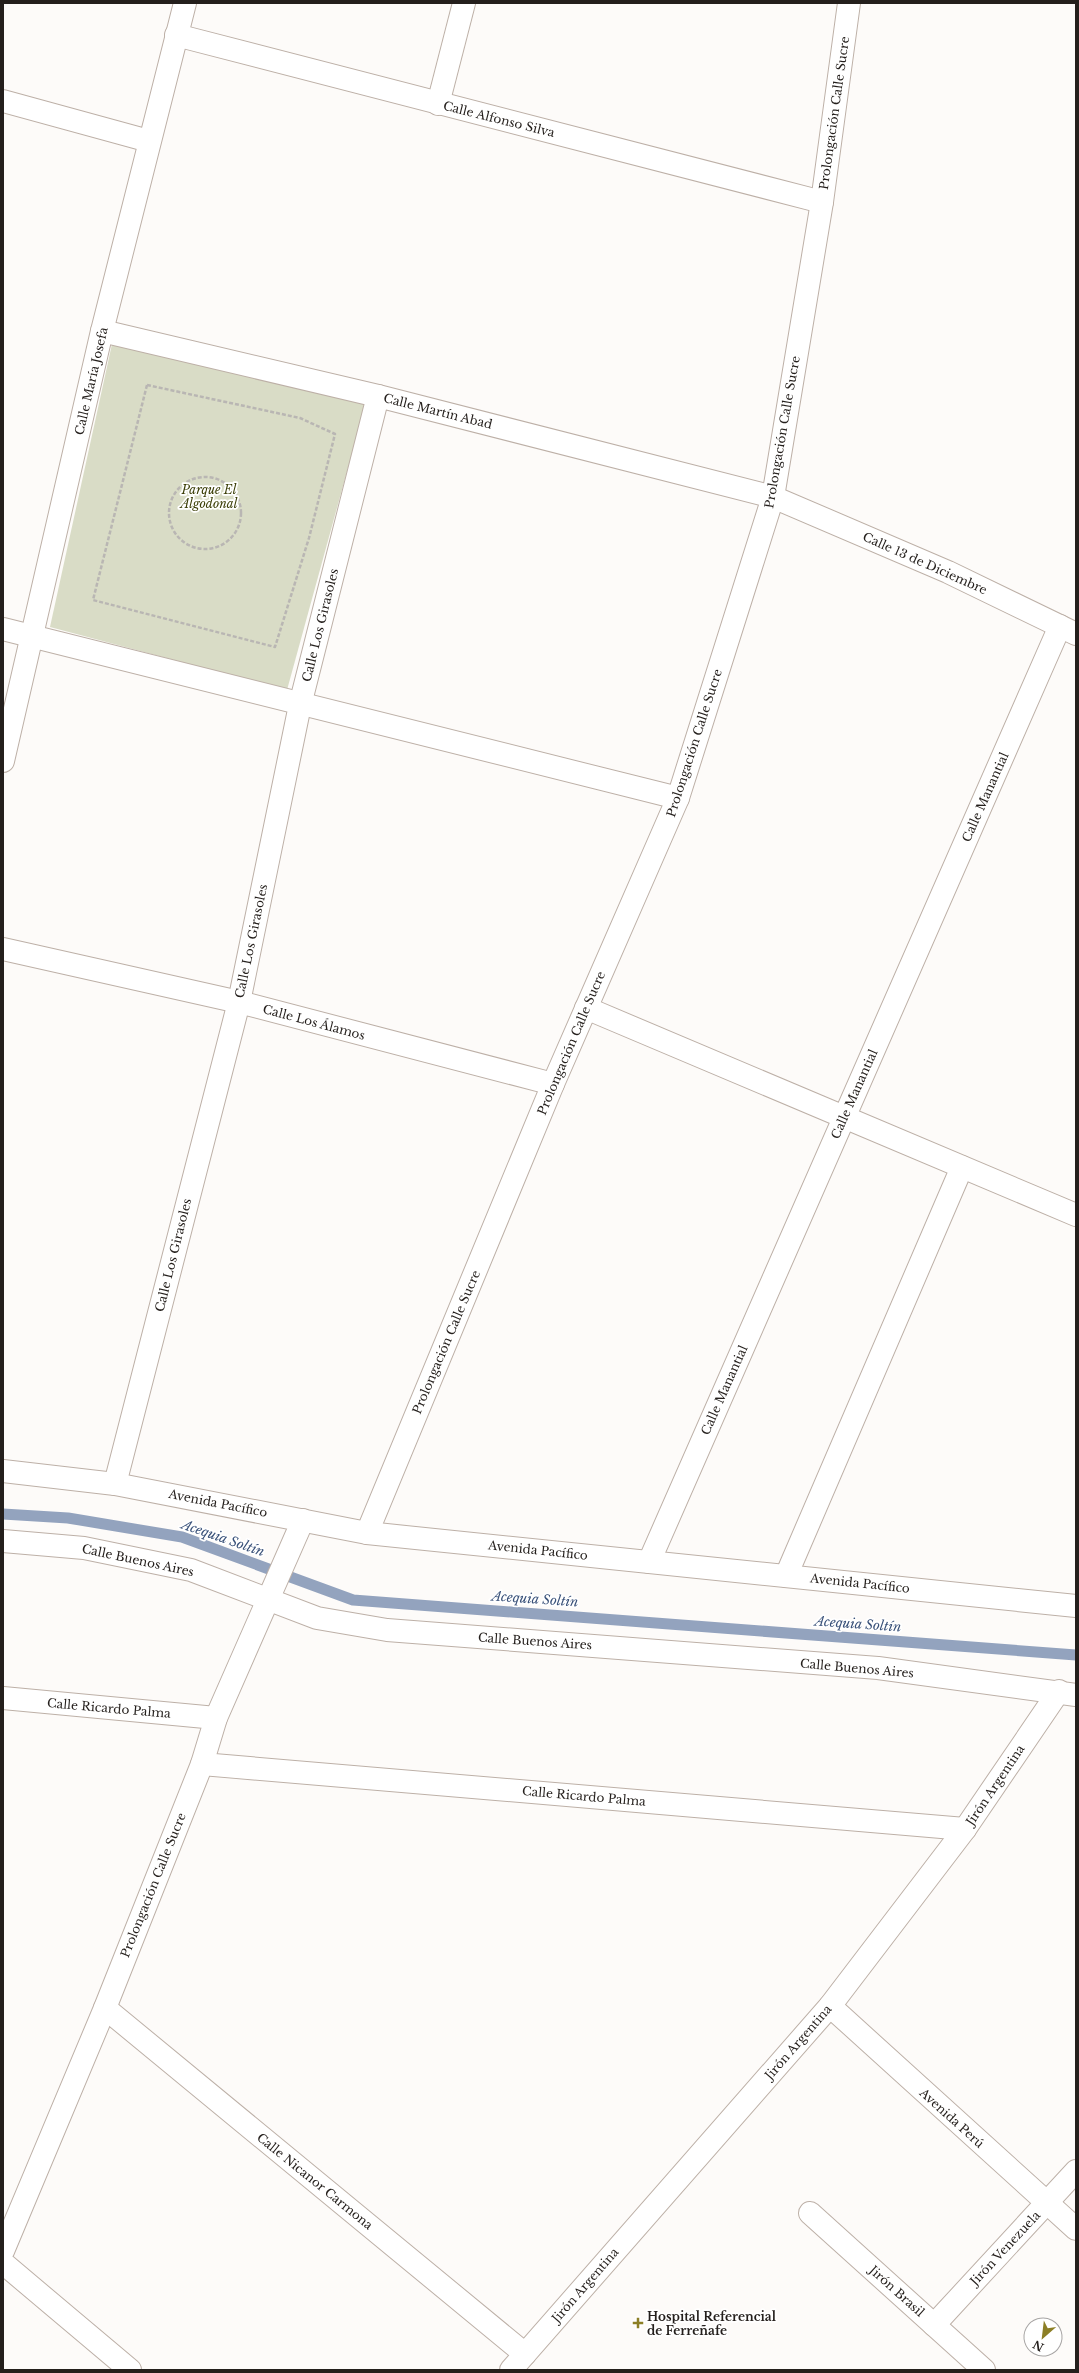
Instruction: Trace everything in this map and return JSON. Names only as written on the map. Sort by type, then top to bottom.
[{"type":"street","name":"Calle María Josefa","points":[[3,761],[102,331],[185,3]]},
{"type":"street","points":[[438,104],[464,3]]},
{"type":"street","name":"Prolongación Calle Sucre","points":[[367,1533],[553,1084],[678,798],[773,497],[822,202],[849,3]]},
{"type":"street","name":"Calle Alfonso Silva","points":[[176,35],[438,104],[822,202]]},
{"type":"street","points":[[3,101],[149,141]]},
{"type":"street","name":"Calle Martín Abad","points":[[102,331],[378,396],[773,497]]},
{"type":"street","name":"Calle Los Girasoles","points":[[115,1484],[238,1002],[300,705],[378,396]]},
{"type":"street","name":"Calle 13 de Diciembre","points":[[773,497],[948,572],[1068,630]]},
{"type":"street","points":[[3,629],[300,705],[678,798]]},
{"type":"street","name":"Calle Manantial","points":[[649,1562],[844,1116],[1068,630]]},
{"type":"street","name":"Calle Los Álamos","points":[[3,949],[238,1002],[553,1084]]},
{"type":"street","points":[[586,1008],[1076,1215]]},
{"type":"street","points":[[786,1576],[962,1167]]},
{"type":"street","name":"Avenida Pacífico","points":[[3,1471],[115,1484],[367,1533],[786,1576],[1074,1601]]},
{"type":"street","name":"Prolongación Calle Sucre","points":[[3,2251],[104,2008],[202,1764],[216,1718],[303,1520]]},
{"type":"street","name":"Calle Buenos Aires","points":[[3,1540],[84,1548],[191,1570],[271,1594],[317,1618],[387,1630],[878,1668],[1067,1693]]},
{"type":"street","name":"Jirón Argentina","points":[[511,2370],[830,2006],[966,1829],[1067,1693]]},
{"type":"street","name":"Calle Ricardo Palma","points":[[3,1698],[216,1718]]},
{"type":"street","name":"Calle Ricardo Palma","points":[[202,1764],[966,1829]]},
{"type":"street","name":"Avenida Perú","points":[[830,2006],[1046,2204],[1076,2229]]},
{"type":"street","name":"Calle Nicanor Carmona","points":[[104,2008],[525,2354]]},
{"type":"street","name":"Jirón Venezuela","points":[[934,2325],[1076,2171]]},
{"type":"street","name":"Jirón Brasil","points":[[810,2213],[984,2370]]},
{"type":"street","points":[[3,2263],[130,2370]]},
{"type":"path","points":[[147,385],[300,418],[334,434],[309,538],[274,647],[93,600],[118,495],[147,385]]},
{"type":"path","points":[[200,477],[211,478],[223,482],[238,499],[241,510],[240,522],[235,533],[227,541],[216,547],[204,549],[192,546],[182,540],[175,532],[170,521],[169,507],[178,488],[188,481],[200,477]]},
{"type":"green space","name":"Parque El Algodonal","points":[[112,344],[366,402],[287,690],[50,627]]},
{"type":"waterway","name":"Acequia Soltín","points":[[3,1514],[68,1518],[182,1537],[353,1600],[1076,1655]]},
{"type":"place","name":"Hospital Referencial de Ferreñafe","points":[[638,2323]]}]
